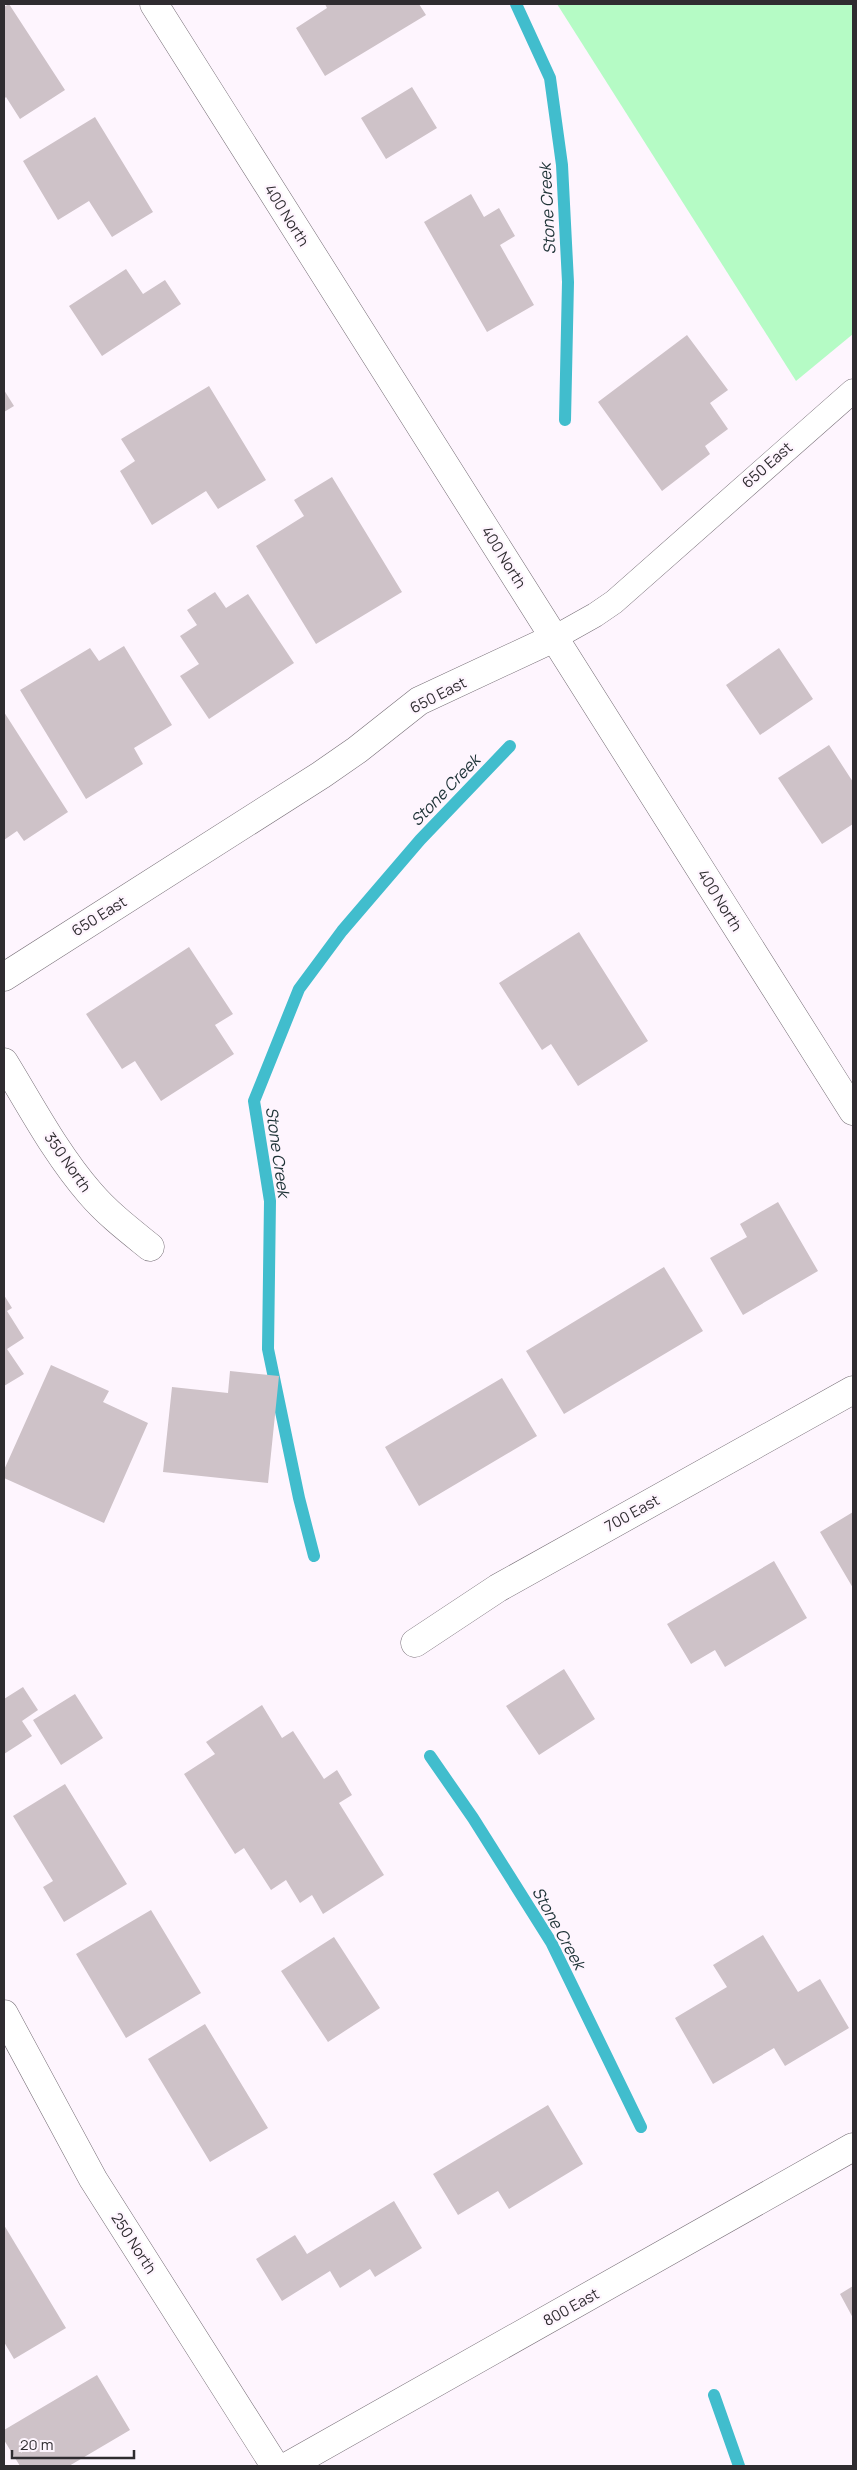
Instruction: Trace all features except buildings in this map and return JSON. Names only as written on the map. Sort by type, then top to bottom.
[{"type":"street","name":"400 North","points":[[154,4],[853,1111]]},
{"type":"street","name":"650 East","points":[[4,977],[321,775],[357,750],[419,701],[554,638]]},
{"type":"street","name":"350 North","points":[[4,1062],[67,1164],[91,1194],[150,1247]]},
{"type":"street","name":"700 East","points":[[415,1643],[498,1588],[853,1390]]},
{"type":"street","name":"250 North","points":[[4,2014],[93,2179],[275,2466]]},
{"type":"street","name":"800 East","points":[[288,2466],[853,2147]]},
{"type":"lane","name":"650 East","points":[[554,638],[614,602],[853,391]]},
{"type":"green space","points":[[557,4],[853,4],[853,334],[796,381]]},
{"type":"waterway","name":"Stone Creek","points":[[516,4],[550,78],[562,165],[568,282],[565,420]]},
{"type":"waterway","name":"Stone Creek","points":[[314,1556],[299,1498],[268,1349],[270,1201],[254,1101],[299,989],[342,931],[420,840],[510,746]]},
{"type":"waterway","name":"Stone Creek","points":[[430,1756],[473,1818],[551,1942],[641,2127]]},
{"type":"waterway","name":"Stone Creek","points":[[714,2395],[739,2466]]}]
